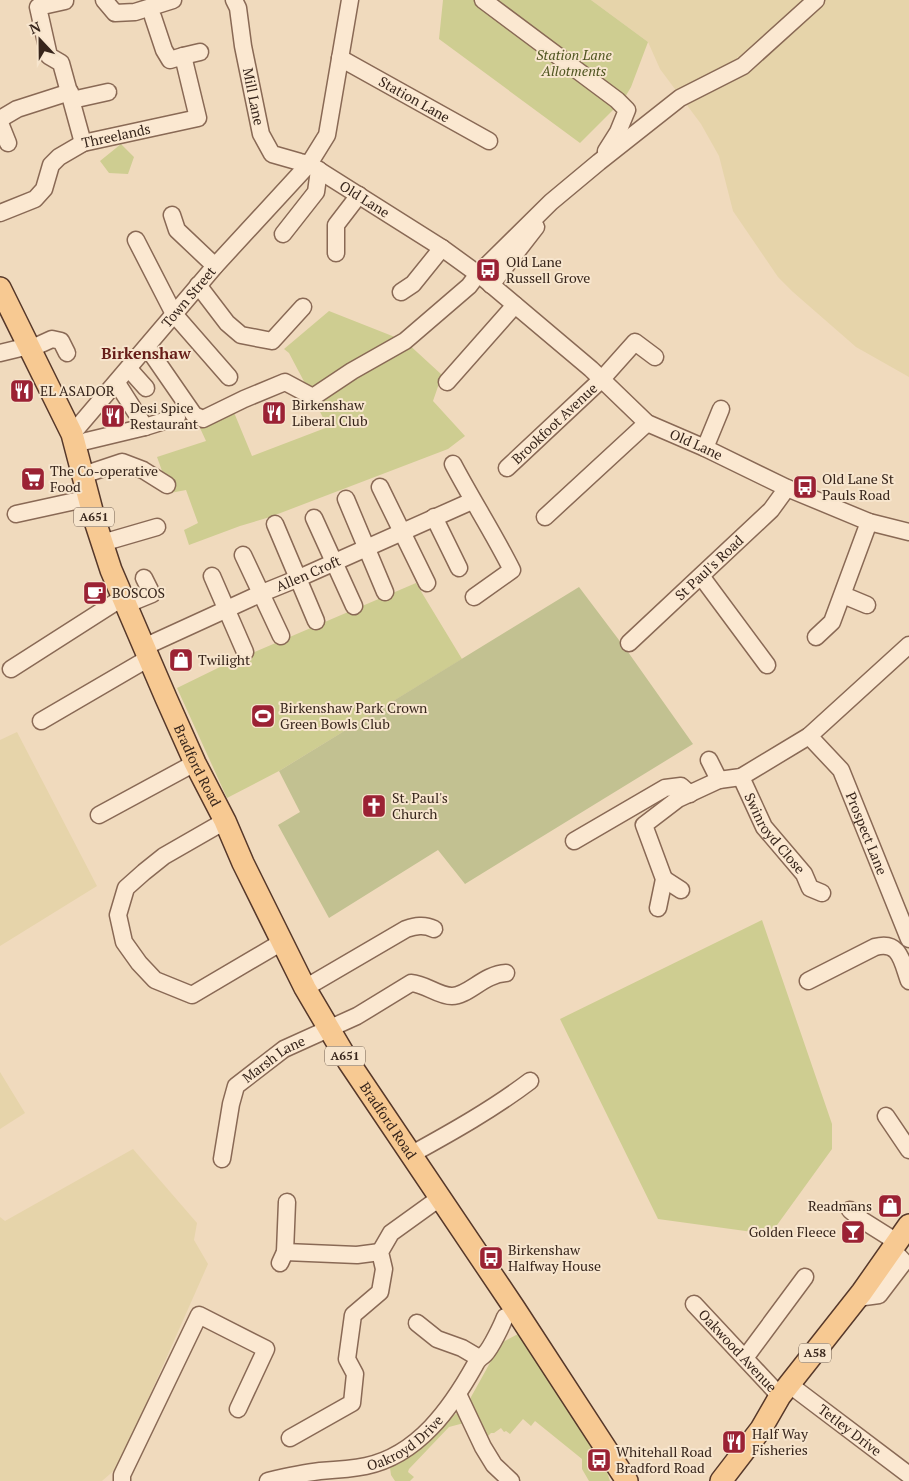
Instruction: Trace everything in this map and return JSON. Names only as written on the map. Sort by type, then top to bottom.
[{"type":"main road","name":"Bradford Road","points":[[0,288],[73,439],[102,543],[124,602],[195,763],[225,821],[243,863],[304,988],[328,1030],[440,1198],[510,1313],[627,1481]]},
{"type":"main road","name":"A58","points":[[721,1481],[761,1429],[785,1391],[857,1298],[909,1225]]},
{"type":"street","points":[[104,0],[115,13],[135,12],[173,0]]},
{"type":"street","name":"Mill Lane","points":[[234,0],[238,8],[242,46],[261,134],[272,154],[314,167]]},
{"type":"street","points":[[283,234],[316,192],[314,167],[326,135],[350,0]]},
{"type":"street","points":[[483,0],[627,110],[618,132],[599,162]]},
{"type":"street","points":[[73,439],[145,427],[186,416],[203,419],[285,382],[313,397],[352,371],[405,341],[469,286],[478,274],[551,202],[599,162],[680,98],[743,66],[816,0]]},
{"type":"street","points":[[65,1],[38,7],[49,56],[61,63],[83,143]]},
{"type":"street","points":[[153,17],[164,50],[176,58],[200,52]]},
{"type":"street","name":"Threelands","points":[[0,213],[35,199],[44,189],[51,166],[59,157],[83,143],[198,118],[176,58]]},
{"type":"street","name":"Station Lane","points":[[340,58],[489,141]]},
{"type":"street","points":[[0,119],[16,109],[71,96],[108,92]]},
{"type":"street","points":[[0,123],[8,143]]},
{"type":"street","name":"Old Lane","points":[[314,167],[442,248],[478,274],[516,304],[602,379],[647,423],[705,448],[787,488],[870,522],[909,532]]},
{"type":"street","name":"Town Street","points":[[73,439],[198,285],[314,167]]},
{"type":"street","points":[[492,285],[536,228],[579,190]]},
{"type":"street","points":[[336,253],[336,225],[359,195]]},
{"type":"street","points":[[172,214],[177,230],[215,266]]},
{"type":"street","points":[[136,240],[174,314],[229,377]]},
{"type":"street","points":[[401,292],[413,284],[442,248]]},
{"type":"street","points":[[198,285],[227,323],[241,335],[272,341],[303,307]]},
{"type":"street","points":[[447,382],[516,304]]},
{"type":"street","points":[[0,353],[52,340],[61,341],[67,353]]},
{"type":"street","name":"Brookfoot Avenue","points":[[507,468],[602,379],[635,342],[655,357]]},
{"type":"street","points":[[147,347],[186,416]]},
{"type":"street","points":[[129,369],[146,388]]},
{"type":"street","points":[[117,383],[145,427]]},
{"type":"street","points":[[705,448],[721,409]]},
{"type":"street","points":[[545,517],[647,423]]},
{"type":"street","points":[[83,475],[122,462],[143,470],[167,486]]},
{"type":"street","points":[[454,464],[472,501],[498,542],[512,570],[474,597]]},
{"type":"street","points":[[380,487],[427,583]]},
{"type":"street","name":"St Paul's Road","points":[[628,643],[771,510],[787,488]]},
{"type":"street","points":[[16,514],[89,498]]},
{"type":"street","points":[[346,499],[385,592]]},
{"type":"street","name":"Allen Croft","points":[[146,652],[226,609],[472,501]]},
{"type":"street","points":[[434,517],[459,568]]},
{"type":"street","points":[[314,518],[354,606]]},
{"type":"street","points":[[816,637],[832,622],[870,522]]},
{"type":"street","points":[[275,524],[316,621]]},
{"type":"street","points":[[102,543],[158,527]]},
{"type":"street","points":[[243,555],[281,636]]},
{"type":"street","points":[[212,576],[244,652]]},
{"type":"street","points":[[701,576],[767,665]]},
{"type":"street","points":[[11,668],[124,602],[152,594],[144,578]]},
{"type":"street","points":[[843,595],[867,606]]},
{"type":"street","points":[[658,908],[664,878],[644,825],[678,799],[719,780],[741,777],[809,736],[909,645]]},
{"type":"street","points":[[41,721],[146,652]]},
{"type":"street","name":"Prospect Lane","points":[[809,736],[841,770],[909,939]]},
{"type":"street","points":[[710,760],[719,780]]},
{"type":"street","points":[[99,815],[195,763]]},
{"type":"street","name":"Swinroyd Close","points":[[741,777],[764,827],[804,874],[812,894]]},
{"type":"street","points":[[574,841],[664,788],[681,786],[690,794]]},
{"type":"street","points":[[225,821],[164,856],[126,888],[118,915],[124,942],[139,963],[155,980],[192,995],[282,942]]},
{"type":"street","points":[[664,878],[681,890]]},
{"type":"street","points":[[304,988],[406,930],[418,926],[428,926],[434,929]]},
{"type":"street","points":[[808,981],[875,947],[885,944],[893,947],[898,953],[909,981]]},
{"type":"street","name":"Marsh Lane","points":[[222,1158],[236,1086],[284,1049],[364,1012],[411,983],[419,984],[440,994],[454,996],[497,974],[506,973]]},
{"type":"street","points":[[412,1154],[511,1096],[530,1081]]},
{"type":"street","points":[[886,1116],[909,1150]]},
{"type":"street","points":[[290,1438],[352,1403],[355,1374],[347,1359],[353,1315],[380,1292],[384,1270],[380,1252],[392,1233],[440,1198]]},
{"type":"street","points":[[287,1202],[282,1258],[357,1255],[380,1252]]},
{"type":"street","points":[[850,1210],[894,1246]]},
{"type":"street","points":[[746,1358],[805,1277]]},
{"type":"street","name":"Oakwood Avenue","points":[[694,1304],[746,1358],[785,1391]]},
{"type":"street","name":"Oakroyd Drive","points":[[268,1481],[320,1476],[366,1466],[390,1458],[410,1445],[427,1432],[440,1418],[458,1394],[478,1358],[477,1350],[489,1330],[510,1313]]},
{"type":"street","points":[[122,1481],[122,1475],[199,1315],[266,1349],[238,1409]]},
{"type":"street","points":[[417,1324],[437,1339],[462,1348],[478,1358]]},
{"type":"street","name":"Tetley Drive","points":[[785,1391],[909,1475]]},
{"type":"street","points":[[458,1394],[482,1447],[494,1465],[511,1481]]},
{"type":"shaded area","points":[[591,0],[909,0],[909,377],[856,347],[778,277],[733,211],[719,156],[701,124],[660,69],[648,42]]},
{"type":"shaded area","points":[[579,587],[693,744],[465,884],[438,850],[329,918],[278,825],[300,812],[279,771]]},
{"type":"shaded area","points":[[17,732],[97,886],[0,946],[0,740]]},
{"type":"shaded area","points":[[0,1072],[25,1113],[0,1129]]},
{"type":"shaded area","points":[[133,1149],[197,1223],[194,1240],[208,1264],[118,1467],[102,1481],[0,1481],[0,1217],[5,1221]]},
{"type":"green space","name":"Station Lane Allotments","points":[[443,0],[591,0],[648,42],[631,87],[624,99],[580,143],[439,39]]},
{"type":"green space","points":[[121,144],[134,157],[128,174],[109,173],[100,161]]},
{"type":"green space","points":[[329,311],[405,341],[442,375],[433,401],[465,436],[448,449],[270,517],[189,545],[184,530],[198,523],[186,490],[170,493],[157,457],[206,441],[194,415],[228,398],[252,456],[328,427],[289,353],[284,349]]},
{"type":"green space","points":[[416,583],[462,659],[279,771],[227,798],[177,688],[222,666]]},
{"type":"green space","points":[[762,920],[832,1124],[832,1149],[772,1232],[760,1233],[658,1219],[560,1019]]},
{"type":"green space","points":[[518,1334],[606,1469],[610,1481],[589,1481],[582,1469],[582,1459],[535,1421],[531,1426],[523,1419],[510,1434],[506,1431],[504,1432],[501,1428],[491,1433],[485,1439],[470,1404],[471,1397],[501,1343]]},
{"type":"green space","points":[[459,1411],[464,1423],[449,1427],[409,1469],[408,1472],[414,1477],[410,1481],[395,1481],[391,1475],[390,1468],[411,1455]]},
{"type":"place","name":"Old Lane Russell Grove","points":[[488,270]]},
{"type":"place","name":"EL ASADOR","points":[[22,391]]},
{"type":"place","name":"Birkenshaw Liberal Club","points":[[274,413]]},
{"type":"place","name":"Desi Spice Restaurant","points":[[113,416]]},
{"type":"place","name":"The Co-operative Food","points":[[33,479]]},
{"type":"place","name":"Old Lane St Pauls Road","points":[[805,487]]},
{"type":"place","name":"BOSCOS","points":[[95,593]]},
{"type":"place","name":"Twilight","points":[[181,660]]},
{"type":"place","name":"Birkenshaw Park Crown Green Bowls Club","points":[[263,716]]},
{"type":"place","name":"St. Paul's Church","points":[[374,806]]},
{"type":"place","name":"Readmans","points":[[890,1206]]},
{"type":"place","name":"Golden Fleece","points":[[853,1232]]},
{"type":"place","name":"Birkenshaw Halfway House","points":[[491,1258]]},
{"type":"place","name":"Half Way Fisheries","points":[[734,1442]]},
{"type":"place","name":"Whitehall Road Bradford Road","points":[[599,1460]]},
{"type":"district","name":"Birkenshaw","points":[[146,353]]}]
